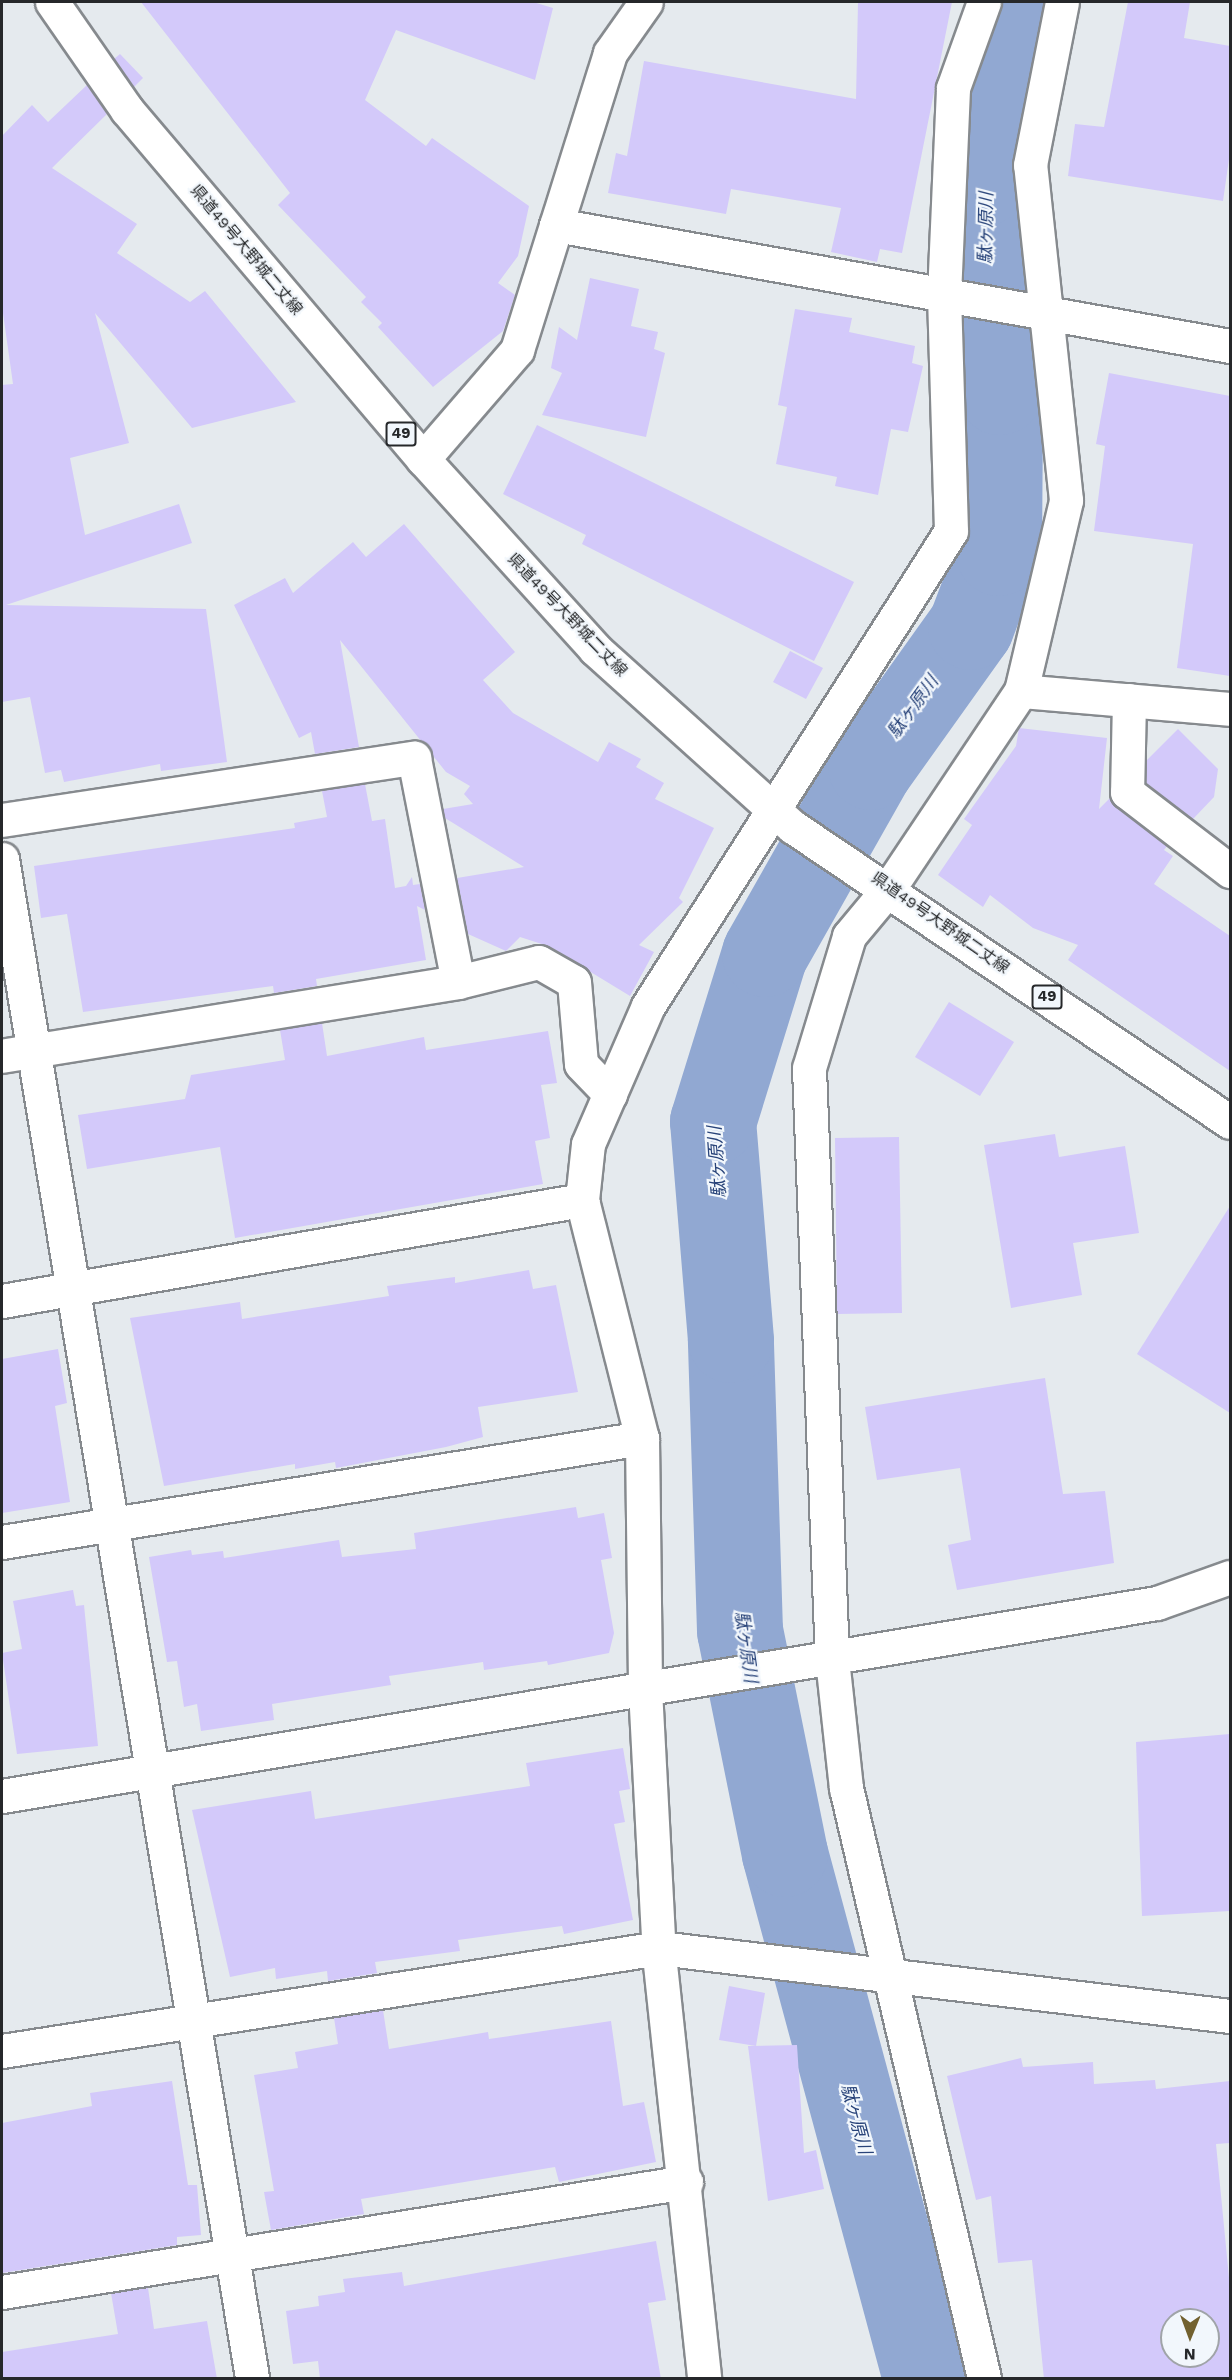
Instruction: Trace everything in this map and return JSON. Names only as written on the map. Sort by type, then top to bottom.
[{"type":"street","name":"県道49号大野城二丈線","points":[[52,2],[127,110],[423,459],[595,649],[781,818],[877,879],[1227,1112]]},
{"type":"street","points":[[423,459],[517,350],[610,53],[646,2]]},
{"type":"street","points":[[704,2379],[686,2182],[659,1948],[645,1689],[642,1438],[582,1200],[588,1144],[648,1006],[781,818],[951,531],[955,297],[953,88],[984,2]]},
{"type":"street","points":[[984,2379],[875,1972],[846,1788],[817,1661],[809,1068],[849,936],[877,879],[1021,691],[1066,500],[1035,311],[1030,165],[1062,2]]},
{"type":"street","points":[[556,225],[1230,346]]},
{"type":"street","points":[[1021,691],[1230,709]]},
{"type":"street","points":[[1129,700],[1127,792],[1230,871]]},
{"type":"street","points":[[2,819],[414,758],[458,982]]},
{"type":"street","points":[[2,859],[252,2379]]},
{"type":"street","points":[[2,1056],[458,982],[539,962],[574,981],[581,1064],[610,1094]]},
{"type":"street","points":[[2,1301],[582,1200]]},
{"type":"street","points":[[2,1542],[642,1438]]},
{"type":"street","points":[[2,1796],[1157,1603],[1230,1577]]},
{"type":"street","points":[[2,2051],[194,2019],[659,1948],[1230,2016]]},
{"type":"street","points":[[2,2292],[686,2182]]},
{"type":"building","points":[[141,2],[533,2],[553,8],[535,80],[396,30],[365,100],[426,146],[432,138],[529,206],[518,256],[498,283],[515,295],[503,331],[433,387],[378,327],[382,323],[361,302],[366,297],[278,205],[290,193]]},
{"type":"building","points":[[858,2],[952,2],[902,253],[880,249],[877,262],[831,252],[841,208],[731,189],[726,214],[608,193],[616,153],[627,156],[644,61],[856,99]]},
{"type":"building","points":[[1128,2],[1190,2],[1184,38],[1230,46],[1230,152],[1223,201],[1068,176],[1075,124],[1104,127]]},
{"type":"building","points":[[120,54],[143,78],[134,87],[114,59]]},
{"type":"building","points":[[87,85],[107,114],[52,168],[137,224],[117,253],[190,302],[205,291],[296,402],[192,428],[95,313],[129,443],[70,458],[85,535],[179,504],[192,543],[6,605],[206,609],[227,762],[161,771],[160,764],[64,782],[61,770],[45,773],[30,697],[2,702],[2,385],[13,384],[2,306],[2,136],[32,105],[48,122]]},
{"type":"building","points":[[590,278],[639,289],[631,326],[658,332],[654,349],[665,353],[646,437],[542,415],[562,373],[551,368],[559,327],[577,340]]},
{"type":"building","points":[[795,309],[852,318],[849,332],[915,346],[912,363],[923,366],[908,432],[891,429],[878,495],[835,486],[837,477],[776,464],[787,407],[778,405]]},
{"type":"building","points":[[1109,373],[1230,396],[1230,676],[1177,668],[1193,544],[1094,531],[1105,446],[1096,444]]},
{"type":"building","points":[[537,425],[854,582],[814,661],[582,544],[586,535],[503,494]]},
{"type":"building","points":[[404,524],[515,652],[483,680],[513,713],[598,762],[609,742],[641,759],[636,767],[664,783],[655,799],[714,828],[679,898],[683,902],[639,945],[654,952],[630,996],[548,946],[520,937],[506,951],[468,934],[457,878],[524,867],[445,818],[443,809],[473,804],[464,794],[470,786],[446,772],[340,640],[359,747],[315,754],[311,732],[299,738],[234,605],[285,578],[293,593],[353,542],[366,557]]},
{"type":"building","points":[[790,651],[823,668],[806,699],[773,682]]},
{"type":"building","points":[[1019,728],[1107,738],[1099,809],[1110,798],[1167,846],[1164,850],[1173,856],[1154,884],[1230,936],[1230,1071],[1068,960],[1078,945],[1033,928],[990,895],[983,907],[938,875],[972,825],[964,819],[1016,746]]},
{"type":"building","points":[[1178,729],[1218,769],[1214,797],[1193,819],[1146,783],[1146,761]]},
{"type":"building","points":[[365,784],[372,821],[385,819],[395,888],[406,886],[412,877],[413,885],[420,884],[425,910],[417,906],[426,960],[316,979],[317,986],[274,993],[273,986],[83,1012],[67,914],[41,918],[34,866],[295,828],[294,823],[327,817],[322,791]]},
{"type":"building","points":[[949,1002],[1014,1042],[980,1096],[915,1057]]},
{"type":"building","points":[[322,1023],[327,1056],[424,1037],[426,1050],[548,1031],[557,1083],[541,1085],[550,1138],[535,1141],[543,1184],[235,1238],[220,1147],[87,1169],[78,1115],[185,1099],[191,1075],[285,1060],[280,1030]]},
{"type":"building","points":[[1055,1134],[1059,1157],[1125,1146],[1139,1233],[1073,1243],[1082,1295],[1011,1308],[984,1145]]},
{"type":"building","points":[[899,1137],[902,1313],[837,1314],[835,1138]]},
{"type":"building","points":[[1230,1206],[1230,1413],[1137,1354]]},
{"type":"building","points":[[529,1270],[533,1289],[556,1285],[578,1392],[478,1407],[483,1437],[446,1447],[336,1468],[335,1462],[295,1469],[295,1464],[164,1486],[130,1318],[240,1302],[242,1319],[389,1296],[387,1286],[455,1277],[455,1283]]},
{"type":"building","points":[[58,1349],[67,1403],[55,1406],[70,1502],[2,1513],[2,1359]]},
{"type":"building","points":[[1045,1378],[1063,1494],[1105,1491],[1114,1563],[957,1590],[948,1545],[971,1540],[960,1468],[877,1480],[865,1407]]},
{"type":"building","points":[[576,1507],[578,1518],[604,1513],[612,1558],[601,1560],[614,1633],[609,1653],[548,1665],[547,1661],[484,1670],[483,1662],[389,1676],[391,1685],[272,1704],[274,1720],[201,1731],[197,1704],[184,1707],[177,1661],[167,1662],[149,1557],[191,1550],[192,1555],[223,1551],[224,1558],[339,1540],[342,1557],[416,1549],[414,1533]]},
{"type":"building","points":[[73,1590],[76,1606],[84,1605],[98,1746],[17,1754],[2,1653],[22,1649],[13,1601]]},
{"type":"building","points":[[1230,1734],[1230,1911],[1142,1916],[1136,1742]]},
{"type":"building","points":[[623,1748],[630,1789],[619,1791],[625,1822],[614,1824],[633,1920],[564,1934],[562,1926],[458,1940],[460,1951],[375,1962],[377,1973],[328,1981],[327,1971],[276,1979],[275,1968],[230,1977],[192,1810],[311,1791],[315,1819],[530,1786],[526,1763]]},
{"type":"building","points":[[729,1986],[765,1993],[756,2046],[719,2040]]},
{"type":"building","points":[[383,2010],[389,2049],[488,2032],[489,2039],[611,2021],[623,2106],[644,2102],[656,2162],[559,2182],[555,2167],[361,2199],[364,2214],[271,2230],[264,2192],[274,2191],[254,2075],[298,2068],[295,2052],[338,2044],[334,2018]]},
{"type":"building","points":[[797,2045],[804,2153],[816,2150],[824,2189],[768,2201],[748,2046]]},
{"type":"building","points":[[1021,2058],[1023,2067],[1093,2062],[1094,2084],[1155,2080],[1156,2089],[1230,2081],[1230,2143],[1216,2144],[1230,2288],[1230,2379],[1044,2379],[1032,2260],[998,2263],[991,2196],[976,2200],[947,2076]]},
{"type":"building","points":[[172,2081],[188,2185],[197,2185],[201,2235],[177,2237],[177,2245],[2,2273],[2,2123],[92,2106],[90,2093]]},
{"type":"building","points":[[656,2241],[666,2300],[648,2303],[661,2379],[320,2379],[318,2361],[293,2364],[286,2311],[319,2306],[318,2296],[345,2292],[343,2279],[402,2272],[404,2286]]},
{"type":"building","points":[[148,2288],[154,2329],[207,2321],[217,2379],[2,2379],[2,2352],[118,2334],[111,2293]]},
{"type":"waterway","name":"駄ヶ原川","points":[[926,2378],[785,1854],[740,1631],[731,1340],[713,1122],[765,954],[871,767],[971,627],[999,553],[1000,392],[984,264],[986,182],[1031,2]]}]
